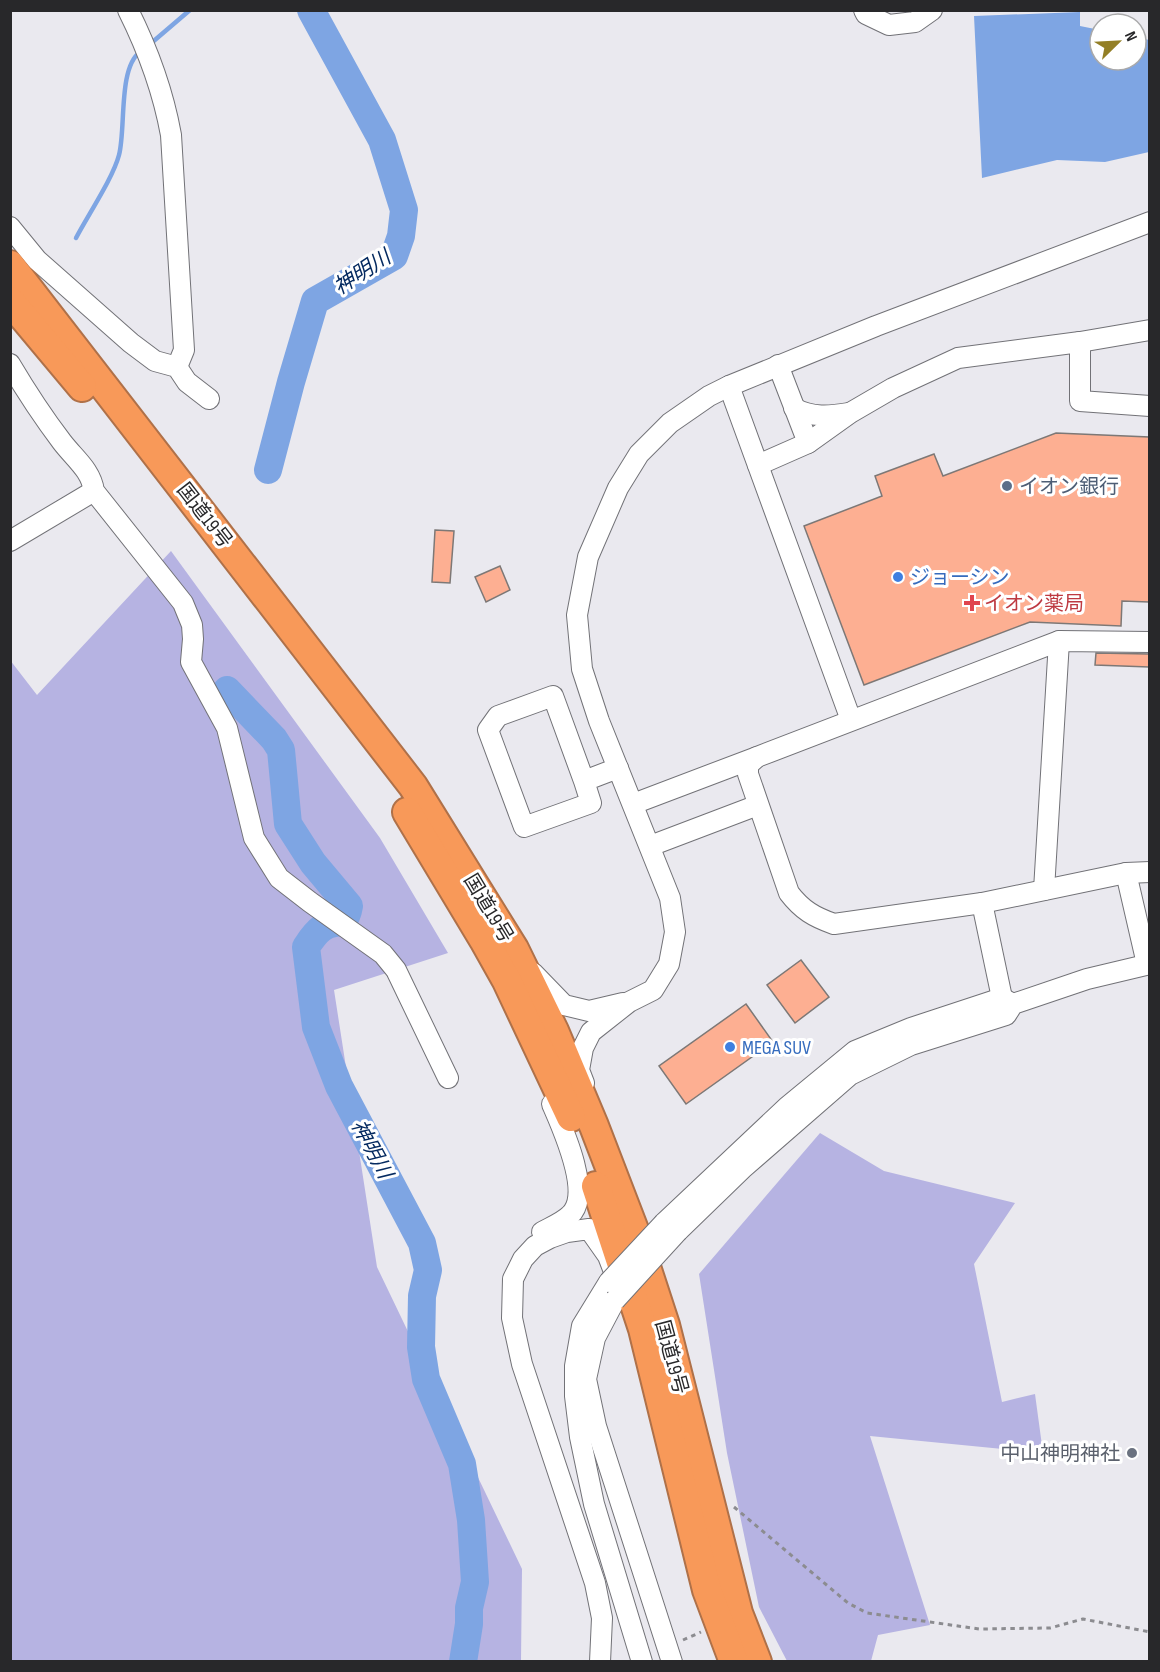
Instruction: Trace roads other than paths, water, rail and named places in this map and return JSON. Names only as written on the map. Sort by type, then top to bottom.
[{"type":"highway","name":"国道19号","points":[[10,265],[413,786],[514,949],[559,1042],[594,1126],[633,1230],[665,1325],[738,1613],[757,1662]]},
{"type":"highway","name":"国道19号","points":[[10,301],[118,430],[290,650],[403,805],[507,981],[573,1122],[609,1221],[643,1329],[707,1590],[734,1662]]},
{"type":"street","points":[[128,10],[139,32],[166,106],[171,135],[183,350],[177,367]]},
{"type":"street","points":[[864,10],[866,14],[889,25],[915,22],[932,10]]},
{"type":"street","points":[[633,1230],[635,1214],[579,1070],[583,1048],[591,1032],[629,1002],[653,990],[669,964],[675,932],[669,898],[599,721],[582,669],[577,615],[588,557],[618,488],[639,454],[670,423],[709,396],[778,365],[876,326],[1149,222]]},
{"type":"street","points":[[10,227],[37,260],[130,343],[155,361],[177,367],[187,382],[209,399]]},
{"type":"street","points":[[758,465],[807,443],[893,387],[958,358],[1080,342],[1149,330]]},
{"type":"street","points":[[1080,342],[1080,401],[1149,406]]},
{"type":"street","points":[[10,364],[63,444],[81,463],[92,480],[94,492],[183,603],[192,625],[191,662],[227,728],[254,838],[279,878],[383,954],[396,969],[447,1078]]},
{"type":"street","points":[[778,365],[807,443]]},
{"type":"street","points":[[729,387],[851,720]]},
{"type":"street","points":[[794,408],[804,414],[826,416],[850,413]]},
{"type":"street","points":[[10,541],[94,492]]},
{"type":"street","points":[[633,804],[683,785],[713,787],[752,765],[851,720],[1059,641],[1149,642]]},
{"type":"street","points":[[1044,890],[1059,641]]},
{"type":"street","points":[[553,696],[584,781],[591,802],[524,827],[488,730],[498,716],[553,696]]},
{"type":"street","points":[[752,765],[758,805],[789,893],[800,907],[813,917],[834,924],[982,903],[1126,873],[1149,872]]},
{"type":"street","points":[[584,781],[618,768]]},
{"type":"street","points":[[650,846],[758,805]]},
{"type":"street","points":[[642,1662],[594,1504],[580,1437],[575,1396],[575,1366],[582,1326],[671,1227],[786,1107],[855,1051],[911,1028],[1148,964],[1126,873]]},
{"type":"street","points":[[982,903],[1007,1001]]},
{"type":"street","points":[[514,949],[537,978],[564,1005],[589,1011],[629,1002]]},
{"type":"street","points":[[507,981],[506,1012],[565,1135],[576,1171],[578,1198],[572,1214],[520,1247],[508,1269],[502,1296],[503,1322],[519,1379],[585,1579],[594,1632],[592,1662]]},
{"type":"street","points":[[600,1662],[602,1618],[595,1583],[522,1364],[515,1336],[513,1279],[524,1259],[535,1246],[567,1232],[589,1229],[608,1256],[625,1302],[654,1401],[678,1500],[691,1521]]},
{"type":"street","points":[[612,1291],[595,1338],[586,1379],[596,1426],[672,1662]]},
{"type":"street","points":[[575,1396],[660,1662]]},
{"type":"waterway","points":[[149,45],[190,10]]},
{"type":"waterway","name":"神明川","points":[[268,470],[315,301],[394,256],[401,236],[404,210],[382,140],[311,10]]},
{"type":"waterway","points":[[76,238],[116,164],[121,144],[128,71],[140,52]]},
{"type":"waterway","name":"神明川","points":[[227,690],[274,739],[281,750],[288,824],[313,863],[349,906],[342,921],[322,928],[306,947],[316,1027],[339,1086],[422,1243],[428,1270],[422,1296],[421,1347],[426,1379],[462,1464],[471,1520],[475,1582],[469,1608],[463,1662]]},
{"type":"place","name":"イオン銀行","points":[[1007,486]]},
{"type":"place","name":"ジョーシン","points":[[898,577]]},
{"type":"place","name":"イオン薬局","points":[[972,603]]},
{"type":"place","name":"MEGA SUV","points":[[730,1047]]},
{"type":"place","name":"中山神明神社","points":[[1132,1453]]}]
